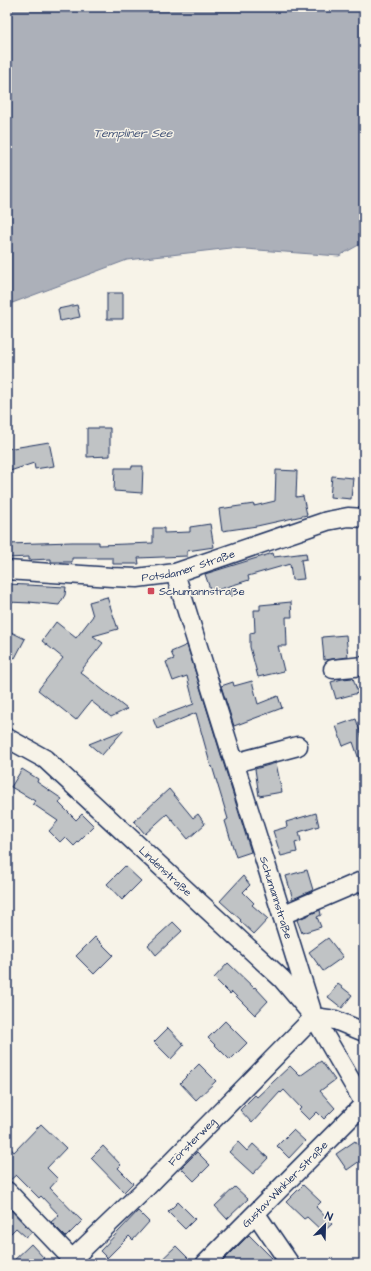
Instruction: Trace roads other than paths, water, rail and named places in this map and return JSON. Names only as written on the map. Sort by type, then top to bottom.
[{"type":"street","name":"Potsdamer Straße","points":[[7,570],[131,578],[175,572],[327,521],[348,517],[364,518]]},
{"type":"street","name":"Schumannstraße","points":[[175,572],[314,1017]]},
{"type":"street","points":[[333,669],[364,666]]},
{"type":"street","name":"Lindenstraße","points":[[7,738],[45,759],[282,979],[314,1017]]},
{"type":"street","points":[[234,763],[298,746]]},
{"type":"street","points":[[282,915],[364,880]]},
{"type":"street","points":[[314,1017],[335,1020],[364,1032]]},
{"type":"street","points":[[314,1017],[364,1104]]},
{"type":"street","name":"Försterweg","points":[[69,1262],[144,1190],[314,1017]]},
{"type":"street","name":"Gustav-Winkler-Straße","points":[[205,1264],[364,1104]]},
{"type":"street","points":[[7,1192],[69,1262]]},
{"type":"street","points":[[256,1214],[290,1264]]},
{"type":"water","name":"Templiner See","points":[[7,7],[364,7],[364,242],[339,256],[231,248],[127,260],[7,305]]},
{"type":"place","name":"Schumannstraße","points":[[151,591]]}]
